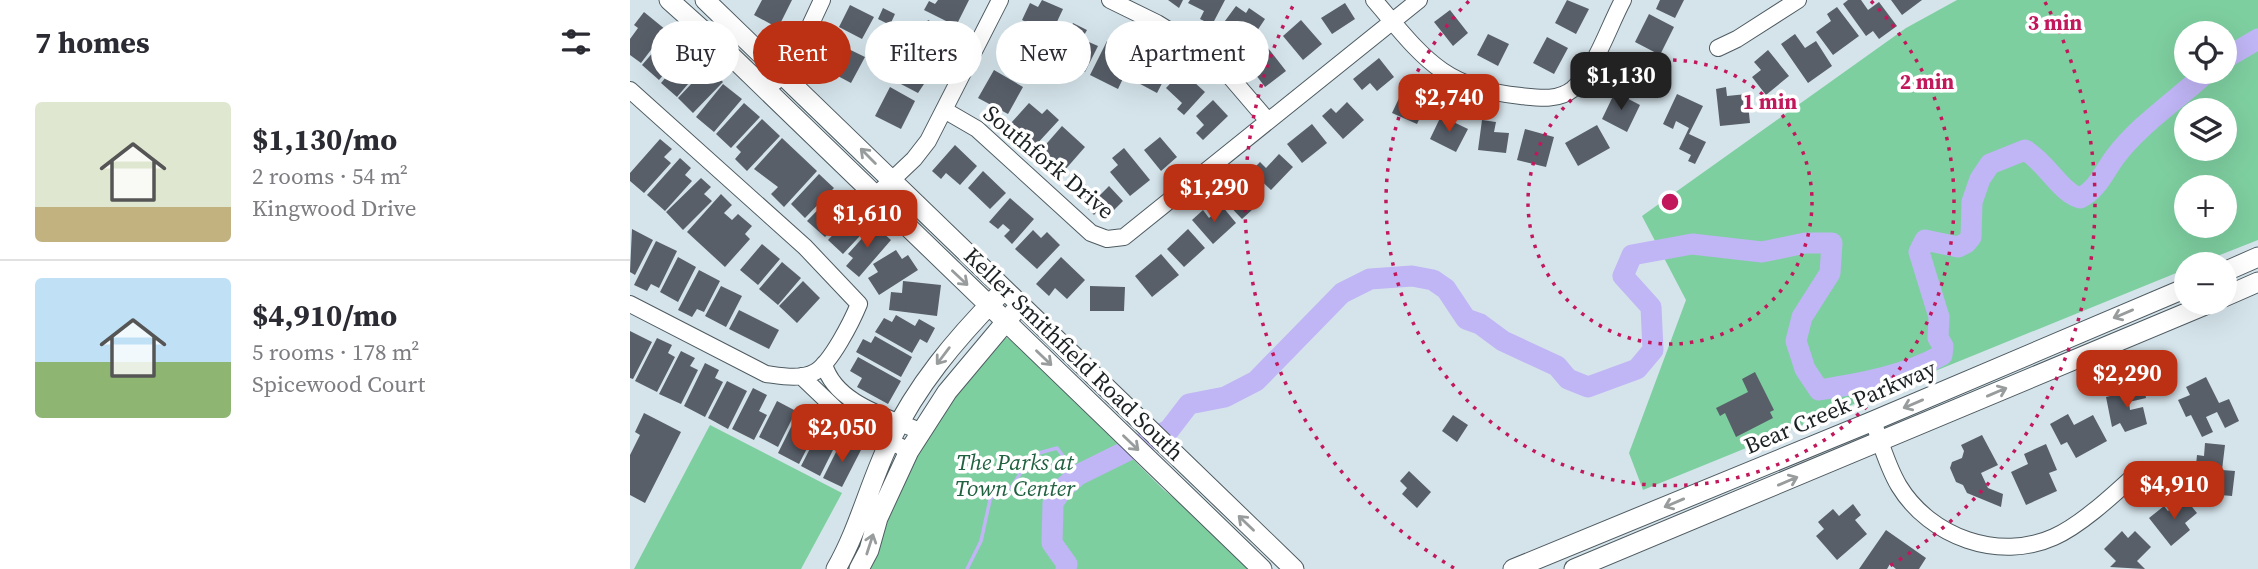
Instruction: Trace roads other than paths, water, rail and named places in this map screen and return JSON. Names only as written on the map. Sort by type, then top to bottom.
[{"type":"main road","name":"Keller Smithfield Road South","points":[[669,0],[768,91],[874,197],[1262,569]]},
{"type":"main road","name":"Keller Smithfield Road South","points":[[705,0],[753,45]]},
{"type":"main road","name":"Keller Smithfield Road South","points":[[794,84],[1294,569]]},
{"type":"main road","points":[[2237,266],[2258,257]]},
{"type":"main road","points":[[2237,291],[2258,282]]},
{"type":"main road","points":[[836,569],[890,442],[924,382],[952,344],[1004,290]]},
{"type":"main road","name":"Bear Creek Parkway","points":[[1516,568],[2174,293]]},
{"type":"main road","points":[[859,569],[869,550],[878,518],[909,451],[947,392],[1020,306]]},
{"type":"main road","name":"Bear Creek Parkway","points":[[1574,569],[2181,315]]},
{"type":"main road","points":[[1716,485],[1724,507]]},
{"type":"main road","points":[[1631,521],[1640,542]]},
{"type":"street","points":[[812,21],[822,0]]},
{"type":"street","points":[[874,197],[914,159],[946,111],[1000,0]]},
{"type":"street","points":[[1111,0],[1157,23],[1214,58],[1268,121]]},
{"type":"street","points":[[1374,0],[1436,69],[1460,83],[1497,94],[1534,98],[1552,98],[1572,89],[1583,78],[1623,0]]},
{"type":"street","name":"Southfork Drive","points":[[946,111],[978,129],[1091,233],[1114,240],[1124,237],[1419,0]]},
{"type":"street","points":[[1718,48],[1798,0]]},
{"type":"street","points":[[768,91],[774,84]]},
{"type":"street","points":[[630,90],[853,294],[859,303],[824,364],[815,372],[801,376],[766,374],[630,304]]},
{"type":"street","points":[[824,364],[833,383],[846,396],[922,432]]},
{"type":"street","points":[[801,376],[845,418],[909,451]]},
{"type":"street","points":[[1873,421],[1900,489],[1932,523],[1982,547],[2027,546],[2055,537],[2135,475]]},
{"type":"waterway","points":[[2237,51],[2258,39]]},
{"type":"waterway","points":[[1066,569],[1067,564],[1052,543],[1053,503],[1063,488],[1078,475],[1169,430],[1189,404],[1225,397],[1256,381],[1342,293],[1370,279],[1412,276],[1433,280],[1446,289],[1466,319],[1480,324],[1503,341],[1557,366],[1568,379],[1588,387],[1637,369],[1653,350],[1651,307],[1623,276],[1632,255],[1692,244],[1762,252],[1805,243],[1832,243],[1830,273],[1802,317],[1796,341],[1805,369],[1819,390],[1882,378],[1928,362],[1942,355],[1943,346],[1938,338],[1939,317],[1919,252],[1925,240],[1958,247],[1971,237],[1972,202],[1980,179],[1990,164],[2025,150],[2066,190],[2080,198],[2096,185],[2125,145],[2193,84]]},
{"type":"waterway","points":[[967,569],[981,541],[990,500],[996,492],[1011,488],[1032,455],[1057,448],[1078,475]]},
{"type":"park label","name":"The Parks at Town Center","points":[[1015,475]]}]
